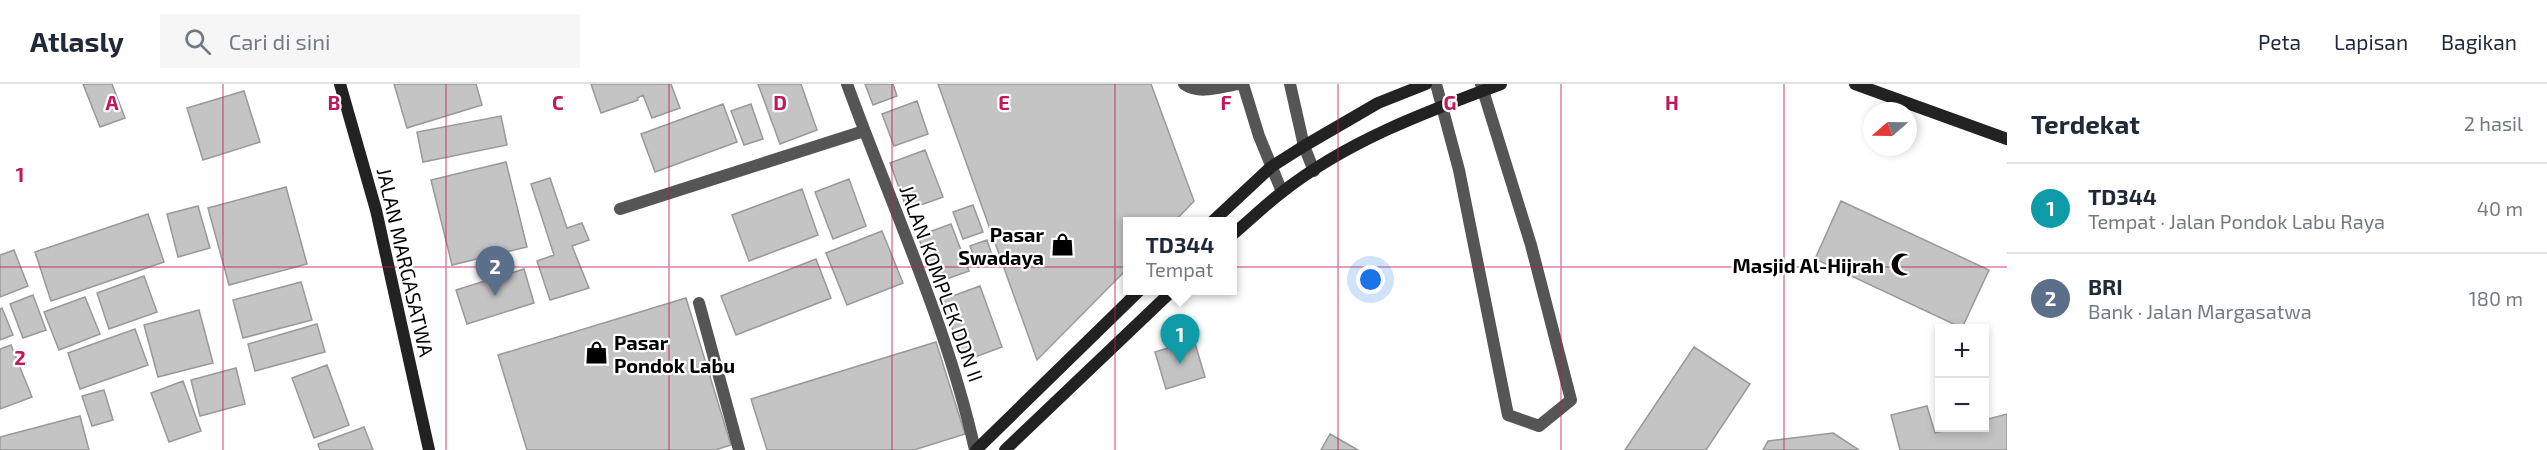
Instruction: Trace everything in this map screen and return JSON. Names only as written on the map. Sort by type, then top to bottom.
[{"type":"main road","name":"JALAN MARGASATWA","points":[[340,84],[376,210],[429,450]]},
{"type":"main road","points":[[1217,217],[1271,167],[1378,103],[1426,84]]},
{"type":"main road","points":[[1237,231],[1282,192],[1314,171],[1389,129],[1443,106],[1469,89],[1501,84]]},
{"type":"main road","points":[[1855,84],[1876,88],[2007,139]]},
{"type":"main road","points":[[975,450],[1136,295]]},
{"type":"main road","points":[[1005,450],[1169,295]]},
{"type":"street","name":"JALAN KOMPLEK DDN II","points":[[847,84],[948,351],[965,404],[975,450]]},
{"type":"street","points":[[1184,84],[1192,89],[1203,90],[1238,84]]},
{"type":"street","points":[[1243,84],[1271,167],[1282,192]]},
{"type":"street","points":[[1290,84],[1304,146],[1314,171]]},
{"type":"street","points":[[1437,84],[1508,415],[1539,426],[1571,400],[1531,245],[1482,87]]},
{"type":"street","points":[[620,208],[864,131]]},
{"type":"street","points":[[699,303],[739,450]]},
{"type":"building","points":[[83,84],[112,84],[125,118],[100,127]]},
{"type":"building","points":[[394,84],[476,84],[482,105],[407,128]]},
{"type":"building","points":[[591,84],[671,84],[680,108],[652,118],[643,95],[637,98],[638,100],[601,113]]},
{"type":"building","points":[[758,84],[801,84],[817,130],[780,144]]},
{"type":"building","points":[[865,84],[893,84],[897,96],[873,105]]},
{"type":"building","name":"Pasar Swadaya","points":[[938,84],[1151,84],[1194,201],[1179,217],[1123,217],[1123,273],[1037,360]]},
{"type":"building","points":[[244,91],[260,142],[203,160],[187,108]]},
{"type":"building","points":[[917,101],[928,134],[894,146],[882,114]]},
{"type":"building","points":[[723,104],[737,142],[655,172],[641,134]]},
{"type":"building","points":[[751,104],[763,139],[744,145],[731,111]]},
{"type":"building","points":[[501,116],[507,145],[423,162],[417,132]]},
{"type":"building","points":[[925,150],[943,197],[907,210],[890,163]]},
{"type":"building","points":[[506,162],[527,247],[452,265],[431,180]]},
{"type":"building","points":[[550,178],[567,228],[582,223],[589,240],[572,246],[589,288],[550,300],[537,261],[554,255],[531,184]]},
{"type":"building","points":[[849,179],[866,226],[833,239],[815,192]]},
{"type":"building","points":[[286,187],[307,264],[229,285],[208,208]]},
{"type":"building","points":[[802,189],[818,235],[749,261],[732,215]]},
{"type":"building","name":"Masjid Al-Hijrah","points":[[1841,201],[1989,270],[1964,324],[1953,324],[1815,259]]},
{"type":"building","points":[[973,205],[983,232],[963,239],[953,212]]},
{"type":"building","points":[[198,206],[210,248],[178,257],[167,214]]},
{"type":"building","points":[[148,214],[164,262],[51,301],[35,252]]},
{"type":"building","points":[[951,224],[969,271],[935,283],[918,236]]},
{"type":"building","points":[[882,231],[903,283],[847,305],[826,253]]},
{"type":"building","points":[[987,240],[994,261],[978,267],[970,246]]},
{"type":"building","points":[[14,250],[28,286],[0,297],[0,255]]},
{"type":"building","points":[[816,259],[831,298],[736,335],[721,296]]},
{"type":"building","points":[[524,269],[534,303],[467,324],[456,290]]},
{"type":"building","points":[[144,276],[157,312],[109,329],[97,293]]},
{"type":"building","points":[[301,282],[312,320],[243,338],[233,300]]},
{"type":"building","points":[[980,286],[1002,347],[964,361],[942,300]]},
{"type":"building","points":[[33,295],[46,330],[23,338],[10,304]]},
{"type":"building","points":[[85,297],[100,334],[59,350],[44,312]]},
{"type":"building","points":[[686,298],[731,445],[715,450],[527,450],[498,355]]},
{"type":"building","points":[[2,308],[13,335],[0,340],[0,309]]},
{"type":"building","points":[[199,310],[213,363],[158,377],[144,325]]},
{"type":"building","points":[[317,324],[325,352],[255,371],[248,344]]},
{"type":"building","points":[[135,329],[148,365],[80,389],[68,353]]},
{"type":"building","points":[[1194,340],[1205,377],[1166,389],[1155,352]]},
{"type":"building","points":[[936,342],[965,434],[914,450],[767,450],[751,399]]},
{"type":"building","points":[[11,345],[32,397],[0,409],[0,349]]},
{"type":"building","points":[[1694,347],[1750,384],[1706,450],[1625,450]]},
{"type":"building","points":[[327,365],[349,425],[314,438],[292,378]]},
{"type":"building","points":[[236,368],[245,404],[200,416],[191,380]]},
{"type":"building","points":[[183,381],[201,431],[169,442],[151,393]]},
{"type":"building","points":[[104,390],[113,420],[92,426],[82,396]]},
{"type":"building","points":[[1927,406],[1935,433],[1989,432],[1989,419],[2007,414],[2007,450],[1900,450],[1891,415]]},
{"type":"building","points":[[80,416],[89,450],[0,450],[0,437]]},
{"type":"building","points":[[364,427],[373,450],[320,450],[318,444]]},
{"type":"building","points":[[1833,433],[1859,450],[1763,450],[1768,441]]},
{"type":"building","points":[[1330,434],[1358,450],[1321,450]]},
{"type":"place","name":"Pasar Swadaya","points":[[1062,245]]},
{"type":"place","name":"Masjid Al-Hijrah","points":[[1902,265]]},
{"type":"place","name":"BRI","points":[[495,296]]},
{"type":"place","name":"Pasar Pondok Labu","points":[[596,353]]},
{"type":"place","name":"TD344","points":[[1180,364]]}]
